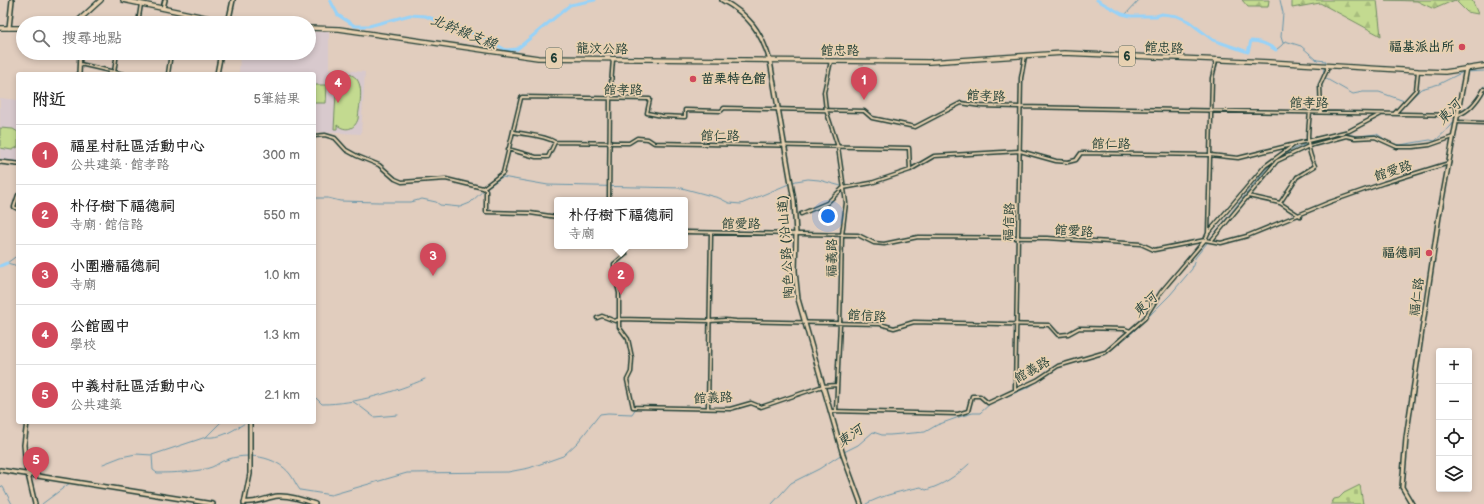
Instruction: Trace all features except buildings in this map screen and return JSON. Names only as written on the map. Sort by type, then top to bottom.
[{"type":"main road","points":[[83,16],[101,0]]},
{"type":"main road","points":[[123,0],[200,16]]},
{"type":"main road","points":[[0,28],[16,28]]},
{"type":"main road","name":"龍汶公路","points":[[316,28],[339,29],[538,58],[770,61]]},
{"type":"main road","name":"館忠路","points":[[770,61],[937,62],[1064,53],[1445,72],[1484,66]]},
{"type":"street","points":[[9,28],[12,0]]},
{"type":"street","points":[[163,8],[166,0]]},
{"type":"street","points":[[229,16],[232,0]]},
{"type":"street","name":"陶色公路 (沿山道)","points":[[722,0],[737,9],[750,21],[763,41],[770,61],[794,201],[796,234],[795,271],[797,289],[804,322],[830,411],[860,504]]},
{"type":"street","points":[[139,16],[141,4]]},
{"type":"street","name":"福信路","points":[[1015,390],[1020,107],[1021,78],[1025,56]]},
{"type":"street","points":[[609,197],[610,98],[613,59]]},
{"type":"street","points":[[79,72],[80,60]]},
{"type":"street","points":[[80,64],[114,72],[116,60]]},
{"type":"street","points":[[168,72],[170,60]]},
{"type":"street","points":[[217,72],[220,60]]},
{"type":"street","name":"福義路","points":[[831,61],[824,92],[826,110],[838,147],[846,203],[842,235],[836,411]]},
{"type":"street","points":[[1208,233],[1210,110],[1212,78],[1216,61]]},
{"type":"street","points":[[1321,112],[1320,85],[1327,66]]},
{"type":"street","name":"福仁路","points":[[1412,504],[1402,487],[1406,438],[1423,333],[1431,265],[1466,68]]},
{"type":"street","points":[[1395,113],[1416,90],[1418,71]]},
{"type":"street","points":[[1458,115],[1463,113],[1479,99],[1484,89]]},
{"type":"street","name":"館孝路","points":[[513,132],[522,97],[650,99],[647,113],[684,118],[685,110],[721,111],[724,108],[864,111],[872,118],[915,127],[961,103],[981,106],[1020,107],[1458,115]]},
{"type":"street","points":[[1280,203],[1297,177],[1315,166],[1309,154],[1309,146],[1307,141],[1310,112]]},
{"type":"street","name":"館仁路","points":[[843,188],[871,183],[910,170],[934,156],[1020,151],[1056,161],[1068,162],[1076,160],[1081,153],[1210,155],[1238,158],[1349,131],[1382,113]]},
{"type":"street","points":[[1456,122],[1484,123]]},
{"type":"street","points":[[483,188],[503,173],[513,132]]},
{"type":"street","name":"館仁路","points":[[513,132],[537,137],[548,137],[555,142],[630,143],[637,138],[648,139],[654,143],[909,148],[910,170]]},
{"type":"street","points":[[316,136],[325,135],[335,138],[346,150],[379,165],[395,179],[402,182],[446,179],[483,188],[486,190],[486,212],[530,213],[554,217]]},
{"type":"street","points":[[1210,241],[1277,160],[1309,146],[1346,136],[1355,138],[1375,137],[1397,147],[1430,145],[1453,137]]},
{"type":"street","points":[[508,149],[536,157],[548,157],[555,142]]},
{"type":"street","points":[[1208,233],[1265,166],[1295,144]]},
{"type":"street","points":[[0,162],[16,164]]},
{"type":"street","name":"館愛路","points":[[688,232],[858,235],[874,243],[884,244],[918,237],[1047,238],[1141,244],[1154,250],[1205,240],[1221,243],[1248,236],[1300,216],[1330,202],[1384,183],[1449,163]]},
{"type":"street","points":[[801,214],[826,203],[843,188]]},
{"type":"street","points":[[1248,196],[1280,203],[1300,216]]},
{"type":"street","points":[[708,408],[711,233]]},
{"type":"street","name":"館義路","points":[[830,411],[958,414],[968,410],[972,396],[980,396],[988,403],[1037,380],[1061,364],[1106,352],[1145,318],[1161,292],[1205,240],[1208,233]]},
{"type":"street","points":[[619,319],[619,293],[615,277],[614,264],[626,254],[625,249]]},
{"type":"street","name":"館信路","points":[[597,318],[602,316],[615,321],[619,319],[725,320],[880,324],[894,328],[914,322],[1049,325],[1058,335],[1068,334],[1079,328],[1125,329],[1130,331]]},
{"type":"street","name":"館義路","points":[[619,319],[619,327],[628,339],[632,358],[631,372],[627,380],[633,406],[730,409],[751,402],[761,407],[823,386],[837,385]]},
{"type":"street","points":[[27,424],[24,445],[26,466],[35,504]]},
{"type":"street","points":[[250,424],[250,474],[244,503],[278,496],[298,499],[315,504]]},
{"type":"street","points":[[0,470],[213,504]]},
{"type":"shaded area","points":[[316,32],[329,32],[329,69],[365,72],[361,134],[316,132],[316,72],[239,72],[240,60],[316,60]]},
{"type":"shaded area","points":[[0,98],[16,100],[16,162],[0,160]]},
{"type":"green space","points":[[1242,0],[1269,0],[1268,7],[1248,7]]},
{"type":"green space","points":[[1292,0],[1377,0],[1381,36],[1320,3],[1292,8]]},
{"type":"green space","points":[[1385,0],[1455,0],[1434,9],[1417,1]]},
{"type":"green space","points":[[1455,0],[1472,0],[1478,14],[1467,12]]},
{"type":"green space","points":[[349,74],[355,77],[360,87],[361,93],[358,119],[355,125],[350,128],[347,129],[337,125],[337,129],[334,129],[337,75],[340,75],[340,78]]},
{"type":"green space","points":[[316,85],[327,85],[326,103],[316,103]]},
{"type":"green space","points":[[0,128],[13,129],[16,131],[16,148],[12,150],[0,148]]},
{"type":"green space","points":[[1360,485],[1363,504],[1331,504],[1334,499],[1339,498],[1344,493]]},
{"type":"waterway","name":"北幹線支線","points":[[330,0],[338,15],[355,26],[369,26],[410,15],[425,16],[478,35],[506,50],[517,49],[570,5],[595,0]]},
{"type":"waterway","name":"北幹線支線","points":[[1097,0],[1122,14],[1131,16],[1156,16],[1162,14],[1177,16],[1188,21],[1213,40],[1248,52],[1251,41],[1270,46],[1276,50]]},
{"type":"waterway","points":[[1125,15],[1139,0]]},
{"type":"waterway","points":[[1280,0],[1283,13],[1281,37],[1283,43]]},
{"type":"waterway","points":[[1276,50],[1285,41],[1301,46],[1317,60],[1326,61],[1325,65]]},
{"type":"waterway","points":[[1324,68],[1323,77],[1353,94],[1363,92],[1379,92],[1407,102],[1421,89],[1439,84],[1463,72]]},
{"type":"waterway","points":[[1467,72],[1484,71]]},
{"type":"waterway","name":"東河","points":[[1478,97],[1484,86]]},
{"type":"waterway","name":"東河","points":[[1460,113],[1476,100]]},
{"type":"waterway","name":"東河","points":[[844,452],[858,445],[873,432],[882,435],[925,432],[937,425],[962,416],[980,413],[991,403],[1029,387],[1059,367],[1106,354],[1134,331],[1170,295],[1192,269],[1195,258],[1267,168],[1277,159],[1296,148],[1314,141],[1346,134],[1358,136],[1377,134],[1390,143],[1400,145],[1430,140],[1435,141],[1455,121]]},
{"type":"waterway","points":[[505,170],[509,153]]},
{"type":"waterway","points":[[316,198],[328,198],[340,201],[379,202],[411,202],[422,199],[436,202],[440,205],[460,207],[470,203],[486,188],[502,177],[548,185],[682,188],[719,198],[729,203],[741,204],[796,181],[808,179],[819,180],[841,186]]},
{"type":"waterway","points":[[7,263],[16,256]]},
{"type":"waterway","points":[[7,263],[16,265]]},
{"type":"waterway","points":[[0,266],[7,263]]},
{"type":"waterway","points":[[316,398],[322,404],[361,400],[388,393],[425,379]]},
{"type":"waterway","points":[[352,401],[374,417],[398,415]]},
{"type":"waterway","points":[[152,455],[153,470],[157,473],[200,470],[212,467],[222,461],[243,456],[261,457],[277,463],[284,468],[300,490],[331,495],[407,473],[508,472],[529,468],[563,456],[578,442],[600,414],[632,414],[636,408],[643,409]]},
{"type":"waterway","points":[[103,464],[121,457],[136,454],[152,455],[206,437],[219,424]]},
{"type":"waterway","points":[[205,437],[217,437],[244,424]]},
{"type":"waterway","name":"東河","points":[[772,504],[791,483],[819,469],[842,454]]},
{"type":"waterway","points":[[866,504],[879,498],[900,492],[921,487],[926,490],[938,486],[949,480],[969,464]]},
{"type":"waterway","points":[[42,504],[70,483]]},
{"type":"waterway","points":[[0,486],[3,487],[12,504]]},
{"type":"place","name":"福基派出所","points":[[1462,47]]},
{"type":"place","name":"苗栗特色館","points":[[693,79]]},
{"type":"place","name":"福星村社區活動中心","points":[[864,100]]},
{"type":"place","name":"公館國中","points":[[338,103]]},
{"type":"place","name":"福德祠","points":[[1429,253]]},
{"type":"place","name":"小圍牆福德祠","points":[[433,276]]},
{"type":"place","name":"朴仔樹下福德祠","points":[[621,295]]},
{"type":"place","name":"中義村社區活動中心","points":[[36,480]]}]
